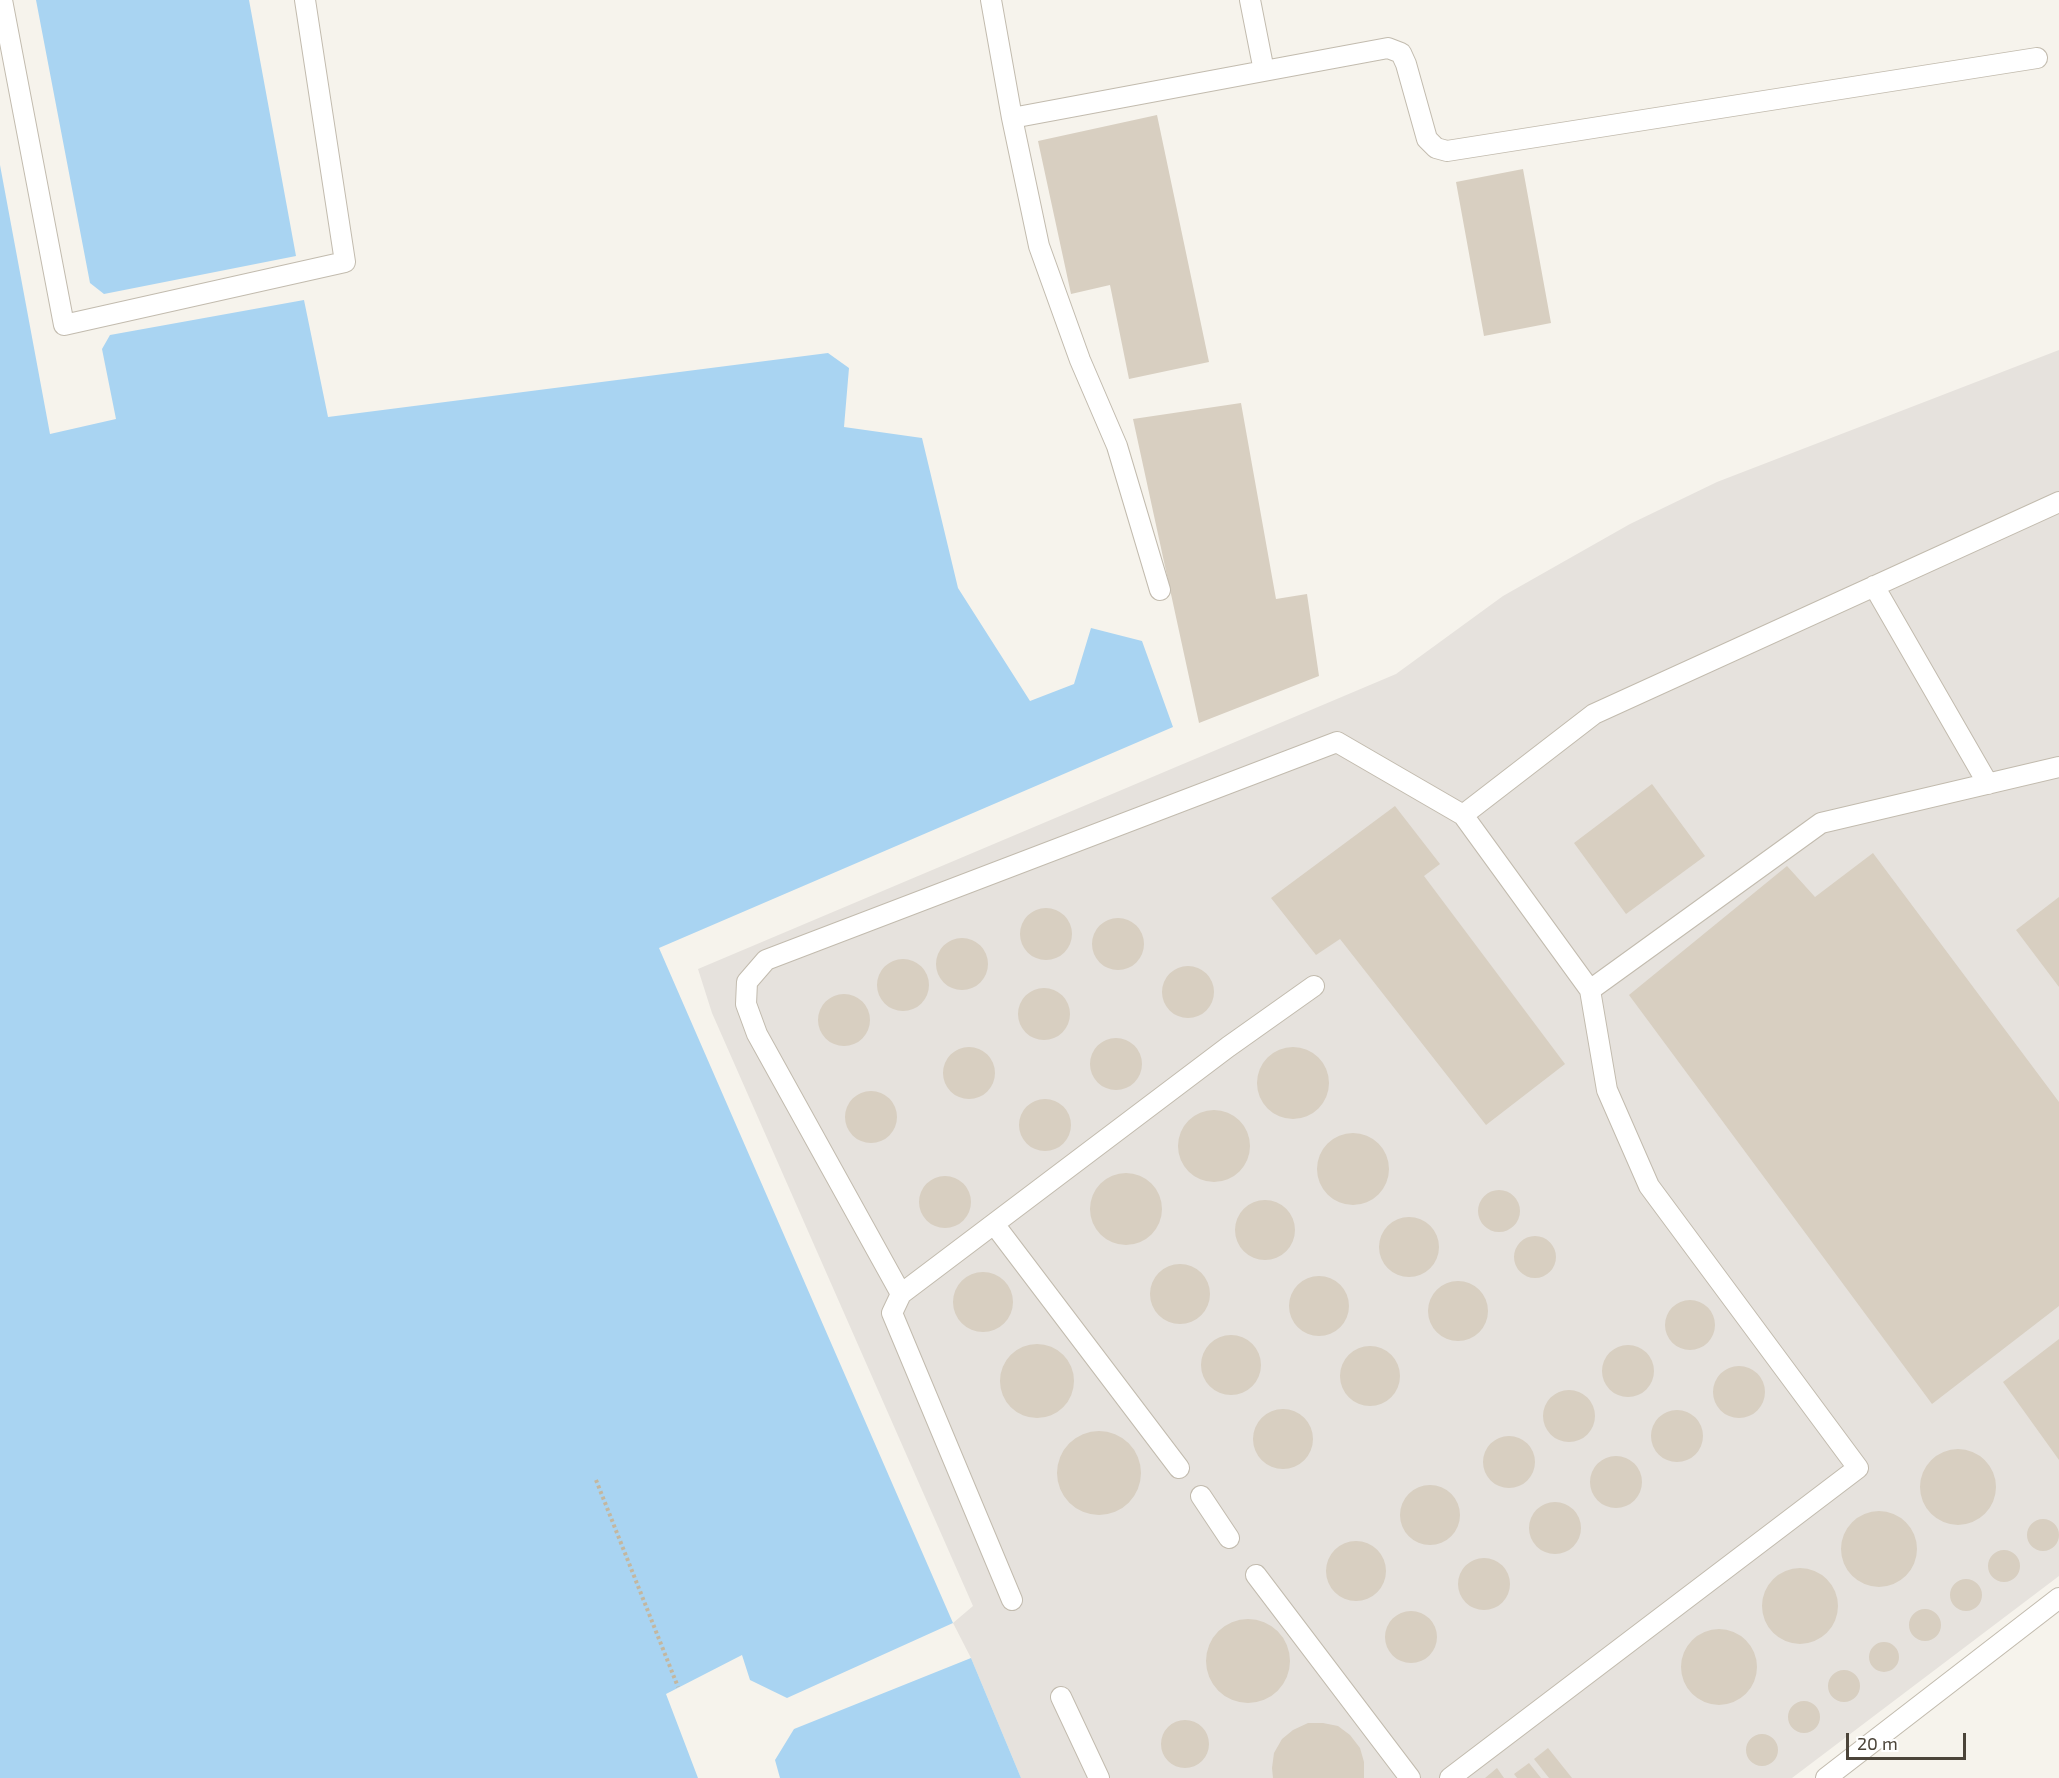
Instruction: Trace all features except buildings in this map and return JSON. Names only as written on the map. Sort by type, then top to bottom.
[{"type":"lane","points":[[2,0],[64,325],[345,262],[305,0]]},
{"type":"lane","points":[[991,0],[1012,118],[1039,246],[1080,360],[1117,446],[1160,590]]},
{"type":"lane","points":[[1250,0],[1264,71]]},
{"type":"lane","points":[[1012,118],[1388,48],[1401,53],[1406,63],[1427,139],[1436,148],[1448,151],[2037,58]]},
{"type":"lane","points":[[1463,815],[1594,714],[2059,502]]},
{"type":"lane","points":[[1874,586],[1988,784]]},
{"type":"lane","points":[[901,1294],[757,1035],[746,1004],[747,982],[766,960],[1337,742],[1463,815],[1590,990],[1607,1090],[1649,1186],[1858,1468],[1450,1778]]},
{"type":"lane","points":[[1590,990],[1821,823],[2059,767]]},
{"type":"lane","points":[[1012,1600],[892,1312],[901,1294],[1228,1047],[1314,986]]},
{"type":"lane","points":[[994,1224],[1179,1468]]},
{"type":"lane","points":[[1201,1496],[1230,1538]]},
{"type":"lane","points":[[1256,1575],[1410,1778]]},
{"type":"lane","points":[[1826,1778],[2059,1598]]},
{"type":"lane","points":[[1061,1697],[1099,1778]]},
{"type":"path","points":[[596,1480],[678,1688]]},
{"type":"shaded area","points":[[2059,350],[2059,1576],[1792,1778],[1021,1778],[971,1658],[953,1623],[973,1606],[712,1013],[698,969],[1396,674],[1503,596],[1630,524],[1717,482]]},
{"type":"water","points":[[36,0],[249,0],[296,256],[104,294],[90,283]]},
{"type":"water","points":[[0,165],[50,434],[116,419],[102,349],[110,335],[304,300],[328,417],[828,353],[849,368],[844,427],[922,438],[958,588],[1030,701],[1074,684],[1091,628],[1142,641],[1173,727],[659,948],[953,1623],[787,1698],[750,1680],[742,1655],[666,1694],[698,1778],[0,1778]]},
{"type":"water","points":[[971,1658],[1021,1778],[780,1778],[775,1760],[794,1729]]}]
